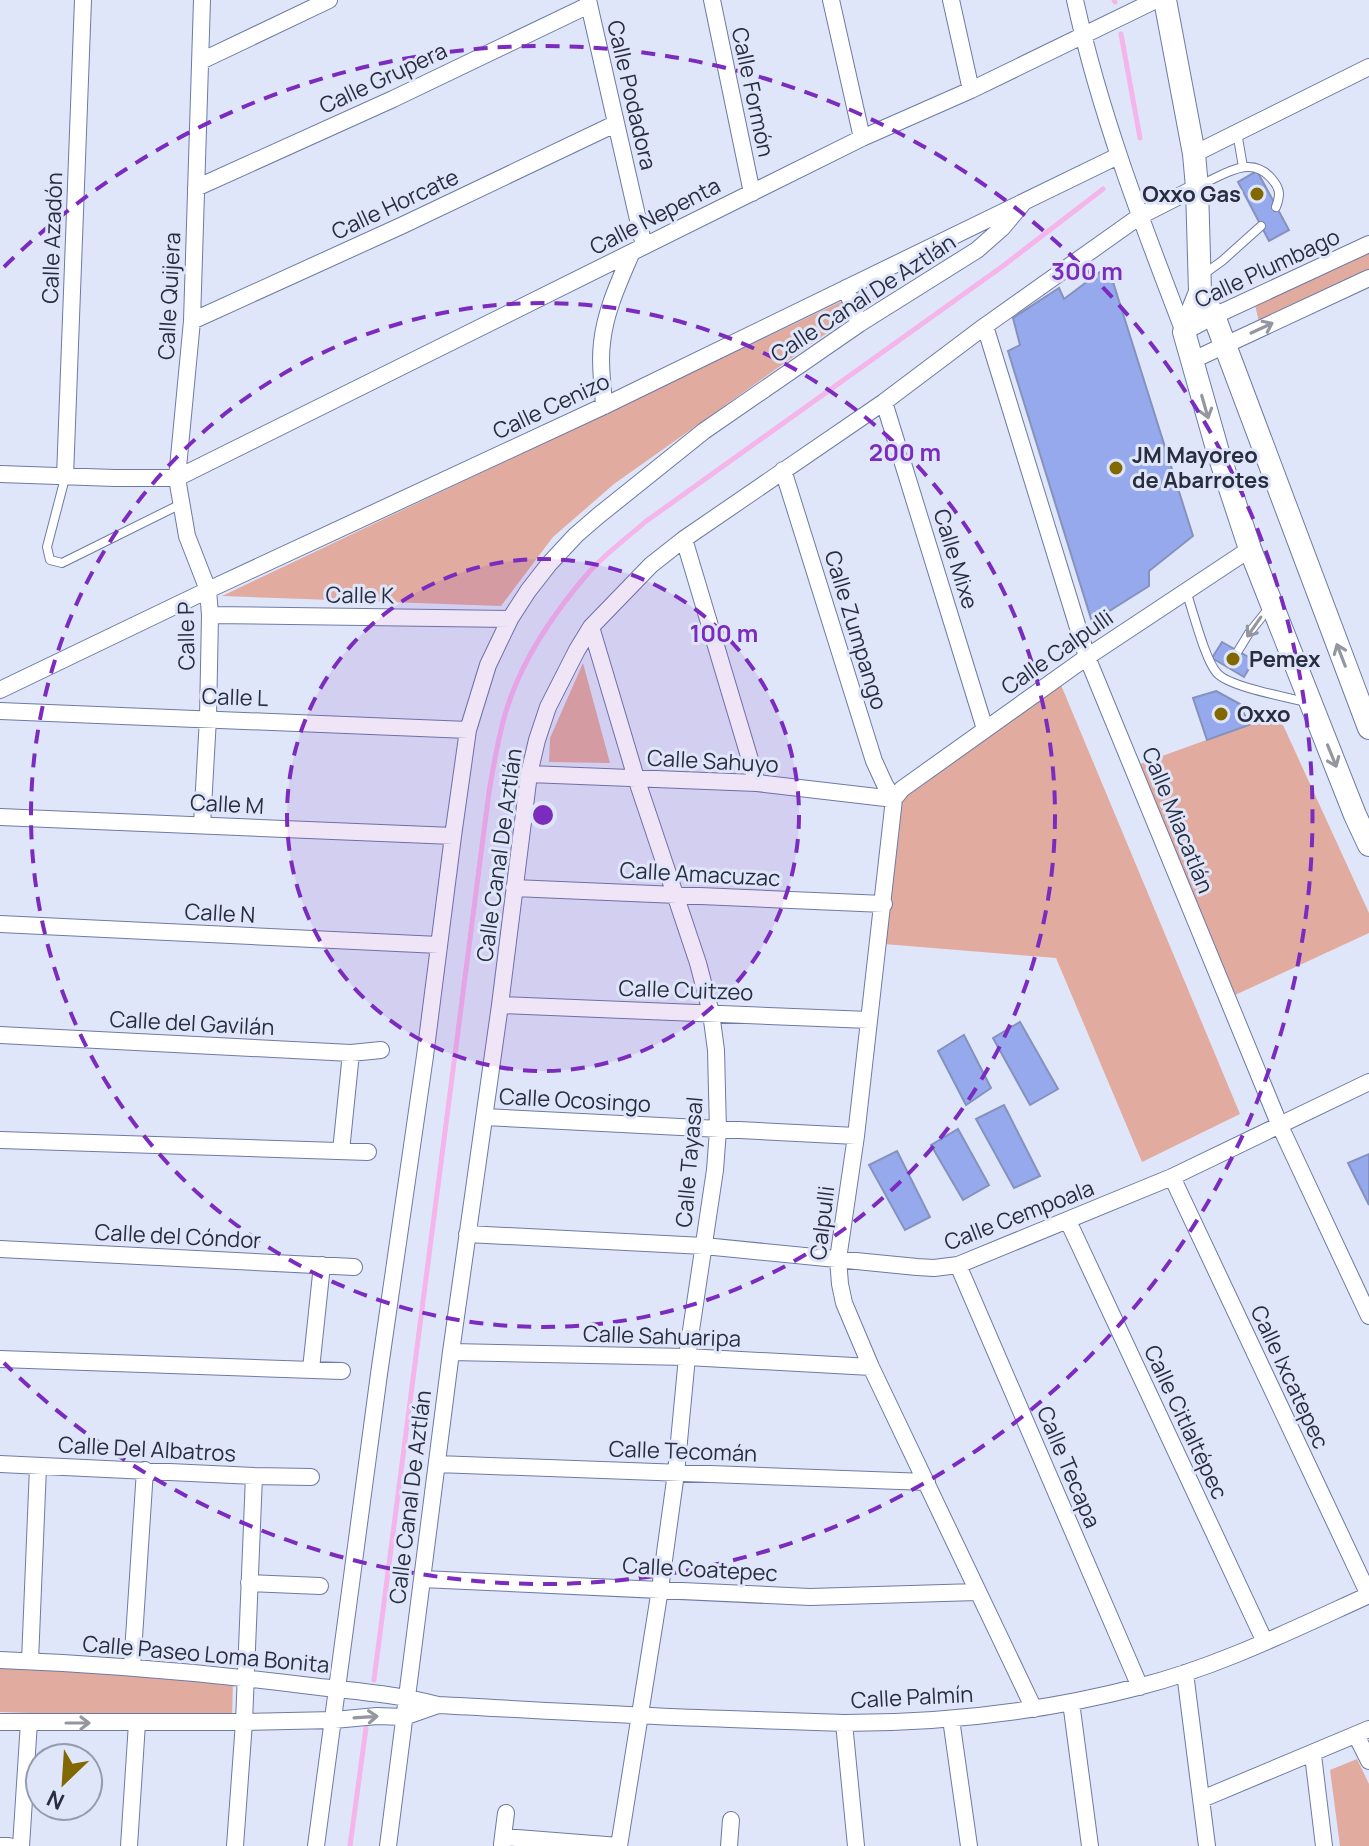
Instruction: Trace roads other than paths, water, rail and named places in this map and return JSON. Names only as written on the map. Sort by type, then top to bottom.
[{"type":"main road","points":[[1165,0],[1194,154],[1197,187],[1200,284],[1184,332],[1191,361],[1250,549],[1369,845]]},
{"type":"main road","points":[[1200,284],[1369,728]]},
{"type":"street","name":"Calle Azadón","points":[[65,477],[83,0]]},
{"type":"street","name":"Calle Quijera","points":[[202,0],[192,321],[177,478],[187,536],[208,590]]},
{"type":"street","points":[[201,61],[329,0]]},
{"type":"street","name":"Calle Formón","points":[[712,0],[752,193]]},
{"type":"street","points":[[831,0],[862,138]]},
{"type":"street","points":[[951,0],[971,90]]},
{"type":"street","points":[[1075,0],[1118,156],[1184,332]]},
{"type":"street","name":"Calle Nepenta","points":[[177,478],[862,138],[971,90],[1156,0]]},
{"type":"street","name":"Calle Podadora","points":[[588,3],[615,124],[637,250]]},
{"type":"street","name":"Calle Grupera","points":[[196,188],[393,99],[588,3]]},
{"type":"street","points":[[1194,154],[1369,67]]},
{"type":"street","name":"Calle Horcate","points":[[192,321],[615,124]]},
{"type":"street","name":"Calle Cenizo","points":[[0,690],[604,406],[1118,156]]},
{"type":"street","name":"Calle Canal De Aztlán","points":[[388,1846],[529,774],[548,707],[591,627],[651,565],[884,402],[1140,216],[1197,187]]},
{"type":"street","name":"Calle Canal De Aztlán","points":[[316,1846],[468,730],[488,665],[510,619],[549,564],[598,516],[704,431],[859,324],[977,250],[1002,228],[1023,203]]},
{"type":"street","name":"Calle Plumbago","points":[[1184,332],[1369,244]]},
{"type":"street","points":[[604,406],[602,341],[612,301],[637,250]]},
{"type":"street","points":[[1191,361],[1369,278]]},
{"type":"street","points":[[846,288],[859,324]]},
{"type":"street","name":"Calle Miacatlán","points":[[985,326],[1087,657],[1280,1126],[1369,1316]]},
{"type":"street","name":"Calle Mixe","points":[[884,402],[985,729]]},
{"type":"street","name":"Calle Zumpango","points":[[783,470],[874,761],[894,799]]},
{"type":"street","points":[[0,474],[177,478]]},
{"type":"street","points":[[684,539],[757,783]]},
{"type":"street","name":"Calle Calpulli","points":[[894,799],[902,789],[1087,657],[1250,549]]},
{"type":"street","name":"Calle P","points":[[202,825],[208,718],[208,590]]},
{"type":"street","name":"Calle K","points":[[210,615],[510,619]]},
{"type":"street","name":"Calle Tayasal","points":[[591,627],[636,778],[698,963],[711,1013],[716,1050],[718,1130],[660,1589],[619,1846]]},
{"type":"street","name":"Calle L","points":[[0,711],[468,730]]},
{"type":"street","name":"Calle Sahuyo","points":[[529,774],[757,783],[894,799]]},
{"type":"street","name":"Calpulli","points":[[894,799],[856,1136],[838,1259],[841,1294],[871,1367],[1034,1709]]},
{"type":"street","name":"Calle M","points":[[0,817],[453,836]]},
{"type":"street","name":"Calle Amacuzac","points":[[514,888],[884,904]]},
{"type":"street","name":"Calle N","points":[[0,924],[439,945]]},
{"type":"street","name":"Calle Cuitzeo","points":[[500,1005],[869,1020]]},
{"type":"street","name":"Calle del Gavilán","points":[[0,1035],[351,1053],[381,1050]]},
{"type":"street","points":[[341,1151],[351,1053]]},
{"type":"street","name":"Calle Cempoala","points":[[467,1234],[704,1246],[934,1268],[958,1265],[1172,1177],[1369,1082]]},
{"type":"street","name":"Calle Ocosingo","points":[[484,1117],[856,1136]]},
{"type":"street","points":[[0,1140],[368,1152]]},
{"type":"street","name":"Calle Ixcatepec","points":[[1172,1177],[1369,1595]]},
{"type":"street","name":"Calle Citlaltépec","points":[[1068,1221],[1265,1642]]},
{"type":"street","name":"Calle del Cóndor","points":[[0,1249],[354,1267]]},
{"type":"street","points":[[311,1369],[322,1265]]},
{"type":"street","name":"Calle Tecapa","points":[[958,1265],[1140,1687]]},
{"type":"street","name":"Calle Sahuaripa","points":[[451,1352],[687,1357],[871,1367]]},
{"type":"street","points":[[0,1359],[342,1371]]},
{"type":"street","name":"Calle Del Albatros","points":[[0,1464],[311,1477]]},
{"type":"street","name":"Calle Tecomán","points":[[437,1464],[927,1482]]},
{"type":"street","points":[[30,1661],[38,1467]]},
{"type":"street","points":[[132,1668],[145,1470]]},
{"type":"street","name":"Calle Del Albatros","points":[[235,1846],[244,1722],[254,1476]]},
{"type":"street","name":"Calle Coatepec","points":[[422,1579],[833,1597],[977,1592]]},
{"type":"street","points":[[249,1583],[320,1586]]},
{"type":"street","name":"Calle Palmín","points":[[407,1697],[438,1705],[638,1716],[844,1723],[951,1719],[1034,1709],[1140,1687],[1265,1642],[1369,1595]]},
{"type":"street","name":"Calle Paseo Loma Bonita","points":[[0,1660],[246,1677],[407,1697]]},
{"type":"street","points":[[1185,1673],[1207,1846]]},
{"type":"street","points":[[1071,1702],[1090,1846]]},
{"type":"street","name":"Calle Palmín","points":[[404,1717],[438,1705]]},
{"type":"street","points":[[0,1722],[244,1722],[404,1717]]},
{"type":"street","points":[[951,1719],[969,1846]]},
{"type":"street","points":[[21,1846],[29,1722]]},
{"type":"street","points":[[129,1846],[137,1723]]},
{"type":"street","points":[[844,1723],[856,1846]]},
{"type":"street","points":[[1202,1799],[1362,1732],[1369,1761]]},
{"type":"street","points":[[1313,1755],[1324,1846]]},
{"type":"street","points":[[506,1813],[502,1841],[619,1846]]},
{"type":"street","points":[[729,1846],[731,1820]]},
{"type":"street","points":[[0,1846],[9,1846]]},
{"type":"lane","points":[[1237,132],[1243,167]]},
{"type":"lane","points":[[1197,187],[1243,167],[1256,166],[1279,187],[1280,197],[1276,207]]},
{"type":"lane","points":[[1200,284],[1261,226]]},
{"type":"lane","points":[[65,477],[47,547],[50,560],[62,563],[181,504]]},
{"type":"lane","points":[[1186,590],[1213,667],[1224,679],[1311,703]]},
{"type":"lane","points":[[1238,651],[1272,604]]},
{"type":"lane","points":[[1224,679],[1229,669]]},
{"type":"waterway","points":[[1121,34],[1140,138]]},
{"type":"waterway","points":[[374,1680],[489,792],[504,718],[522,671],[541,636],[577,586],[603,558],[645,522],[1003,266],[1103,189]]},
{"type":"waterway","points":[[350,1846],[366,1728]]},
{"type":"place","name":"Oxxo Gas","points":[[1257,194]]},
{"type":"place","name":"JM Mayoreo de Abarrotes","points":[[1116,468]]},
{"type":"place","name":"Pemex","points":[[1233,659]]},
{"type":"place","name":"Oxxo","points":[[1221,714]]}]
